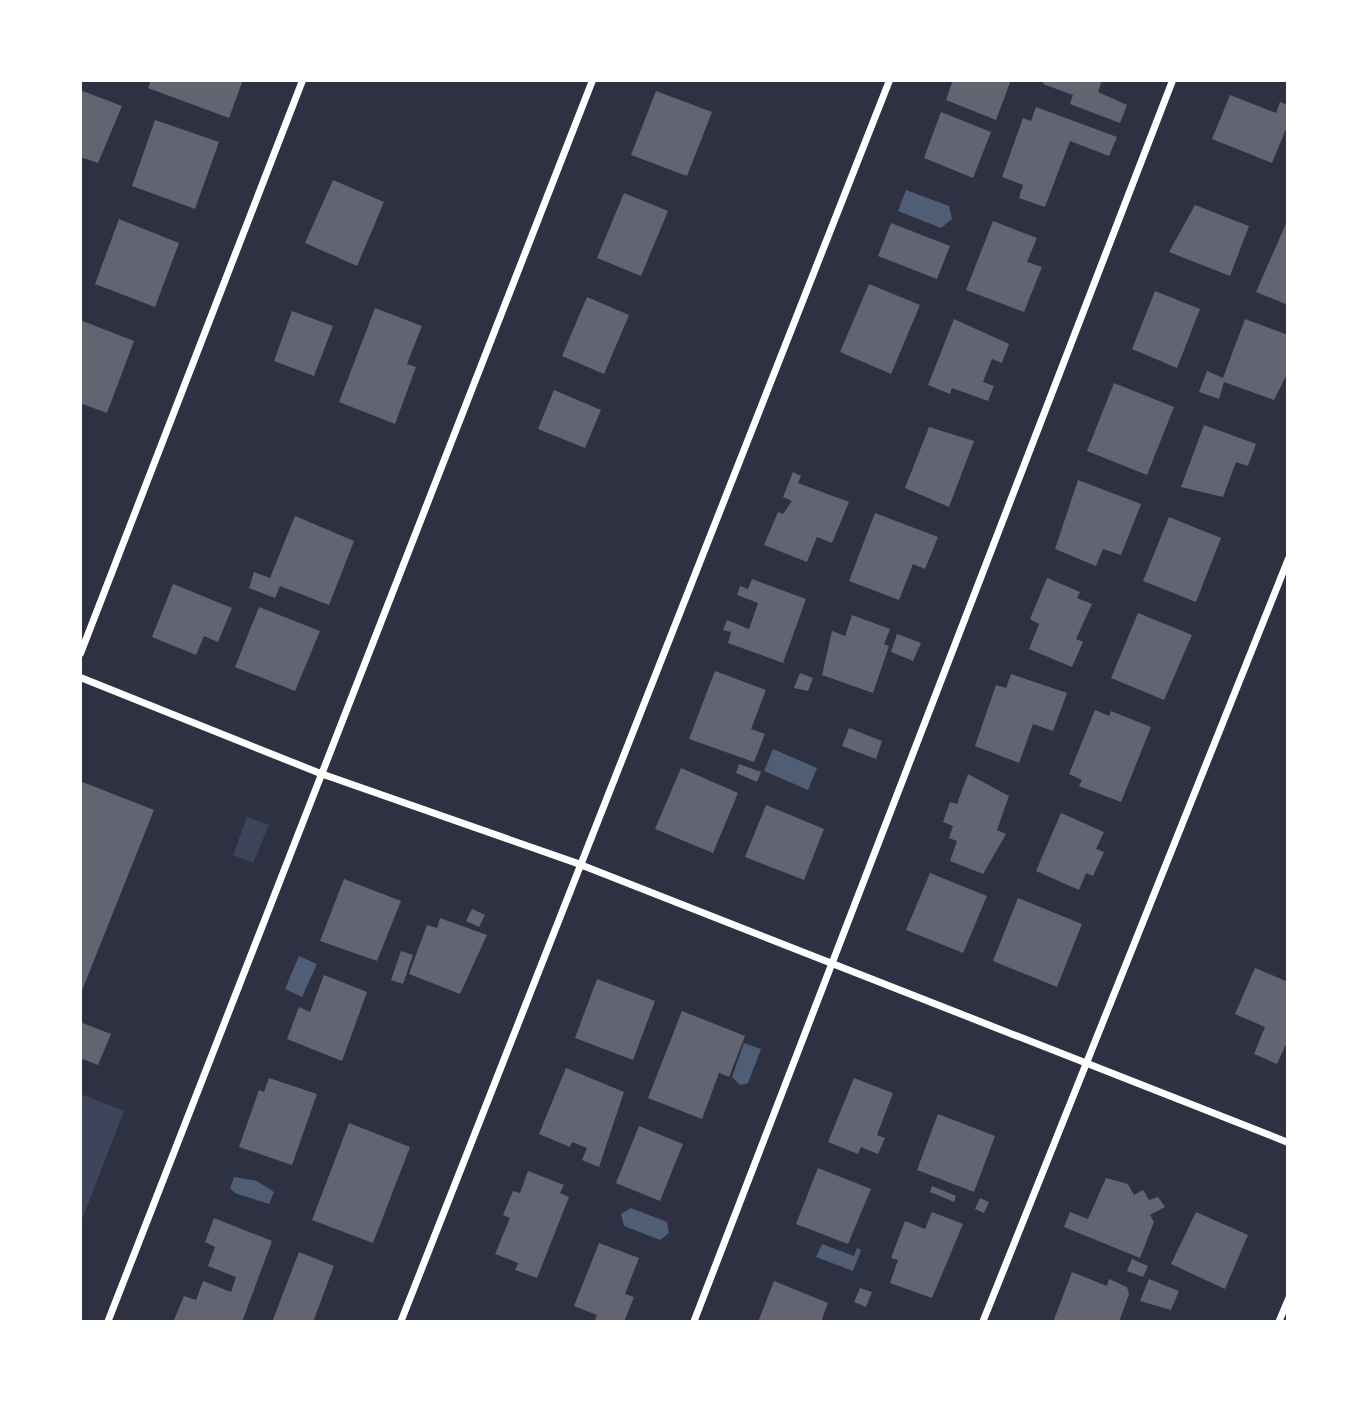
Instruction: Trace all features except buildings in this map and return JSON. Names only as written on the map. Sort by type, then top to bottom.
[{"type":"street","points":[[80,653],[302,80]]},
{"type":"street","points":[[107,1321],[592,80]]},
{"type":"street","points":[[400,1321],[578,863],[889,80]]},
{"type":"street","points":[[693,1321],[834,963],[1172,80]]},
{"type":"street","points":[[982,1321],[1287,558]]},
{"type":"street","points":[[80,677],[323,774],[578,863],[1287,1142]]},
{"type":"street","points":[[1278,1321],[1287,1298]]},
{"type":"shaded area","points":[[906,190],[949,206],[952,219],[941,228],[898,211]]},
{"type":"shaded area","points":[[773,749],[817,768],[808,790],[764,771]]},
{"type":"shaded area","points":[[247,817],[269,825],[253,863],[233,855]]},
{"type":"shaded area","points":[[299,956],[317,964],[302,997],[285,989]]},
{"type":"shaded area","points":[[744,1043],[761,1049],[748,1083],[740,1085],[732,1077]]},
{"type":"shaded area","points":[[81,1094],[124,1111],[81,1222]]},
{"type":"shaded area","points":[[234,1177],[257,1181],[274,1192],[269,1204],[235,1193],[230,1188]]},
{"type":"shaded area","points":[[631,1208],[667,1222],[669,1233],[660,1240],[624,1226],[621,1214]]},
{"type":"shaded area","points":[[822,1244],[854,1256],[857,1248],[861,1250],[853,1271],[816,1257]]}]
